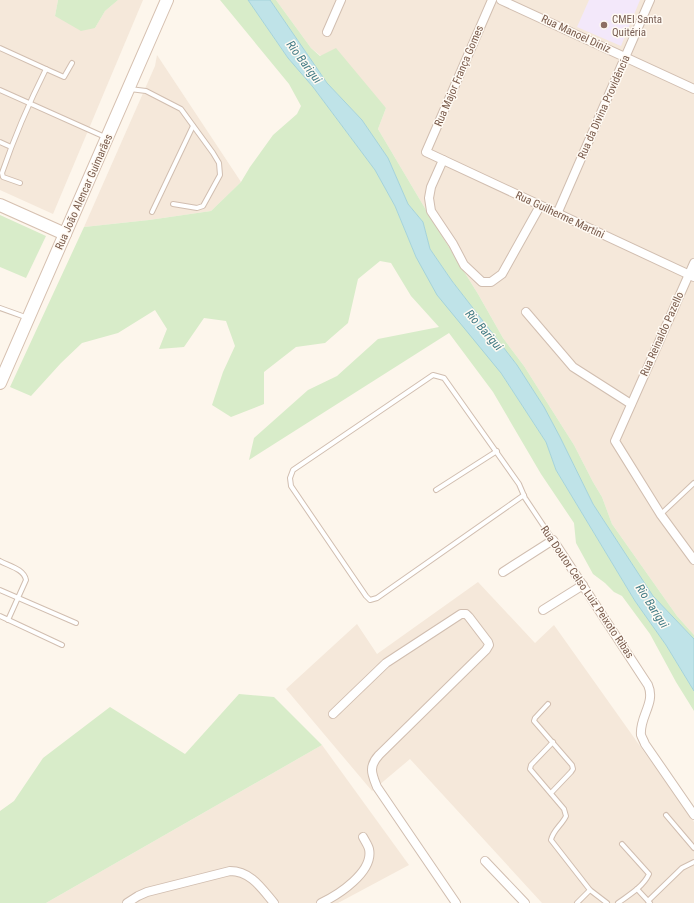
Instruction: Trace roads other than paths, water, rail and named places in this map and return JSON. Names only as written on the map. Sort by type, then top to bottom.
[{"type":"main road","name":"Rua João Alencar Guimarães","points":[[0,383],[167,0]]},
{"type":"main road","points":[[0,205],[65,234]]},
{"type":"street","points":[[327,32],[341,0]]},
{"type":"street","name":"Rua Major França Gomes","points":[[426,152],[492,0]]},
{"type":"street","name":"Rua Manoel Diniz","points":[[501,0],[694,89]]},
{"type":"street","name":"Rua da Divina Providência","points":[[557,214],[650,0]]},
{"type":"street","name":"Rua Guilherme Martini","points":[[426,152],[691,275]]},
{"type":"street","points":[[443,160],[431,187],[429,198],[432,211],[453,244],[464,265],[482,282],[491,282],[502,274],[540,206]]},
{"type":"street","name":"Rua Reinaldo Pazello","points":[[661,514],[615,441],[691,275],[694,263]]},
{"type":"street","points":[[526,312],[574,367],[631,404]]},
{"type":"street","points":[[661,514],[694,560]]},
{"type":"street","points":[[503,572],[552,540]]},
{"type":"street","name":"Rua Doutor Celso Luiz Peixoto Ribas","points":[[552,540],[648,685],[651,696],[641,734],[645,744],[694,815]]},
{"type":"street","points":[[543,610],[583,585]]},
{"type":"street","points":[[333,714],[386,663],[461,614],[466,614],[469,617],[488,642],[486,650],[374,760],[372,765],[372,772],[378,787],[424,857],[439,871],[445,888],[456,903]]},
{"type":"street","points":[[321,903],[342,891],[354,881],[363,870],[369,858],[369,850],[363,837]]},
{"type":"street","points":[[485,861],[525,903]]},
{"type":"street","points":[[127,903],[147,892],[230,871],[238,871],[251,878],[274,903]]},
{"type":"lane","points":[[0,48],[64,77],[72,63]]},
{"type":"lane","points":[[20,184],[3,177],[2,174],[29,103],[46,69]]},
{"type":"lane","points":[[128,89],[146,91],[181,109],[219,163],[220,175],[203,206],[197,208],[173,204]]},
{"type":"lane","points":[[0,90],[107,138]]},
{"type":"lane","points":[[152,212],[193,126]]},
{"type":"lane","points":[[0,142],[11,147]]},
{"type":"lane","points":[[0,308],[28,318]]},
{"type":"lane","name":"Rua Doutor Celso Luiz Peixoto Ribas","points":[[524,495],[378,598],[370,600],[291,486],[290,478],[293,470],[433,376],[444,378],[520,484],[524,495],[552,540]]},
{"type":"lane","points":[[436,490],[497,451]]},
{"type":"lane","points":[[661,514],[694,483]]},
{"type":"lane","points":[[0,561],[21,571],[25,575],[26,580],[8,620]]},
{"type":"lane","points":[[0,590],[76,623]]},
{"type":"lane","points":[[0,616],[62,645]]},
{"type":"lane","points":[[548,704],[534,721],[572,765],[573,769],[551,793]]},
{"type":"lane","points":[[553,742],[531,765],[530,769],[564,809],[566,816],[564,822],[552,834],[551,840],[590,890],[607,903]]},
{"type":"lane","points":[[666,815],[694,848]]},
{"type":"lane","points":[[618,903],[637,889],[647,879],[649,874],[622,844]]},
{"type":"lane","points":[[637,889],[649,902],[682,868],[694,862]]},
{"type":"lane","points":[[577,903],[590,890]]},
{"type":"water","name":"Rio Barigui","points":[[248,0],[270,0],[327,83],[362,120],[388,158],[408,204],[423,222],[430,249],[452,281],[517,365],[544,407],[593,504],[653,596],[694,639],[694,691],[666,645],[635,601],[556,470],[546,442],[501,373],[437,295],[416,257],[395,206],[375,170],[313,87],[288,58]]},
{"type":"place","name":"CMEI Santa Quitéria","points":[[604,25]]}]
